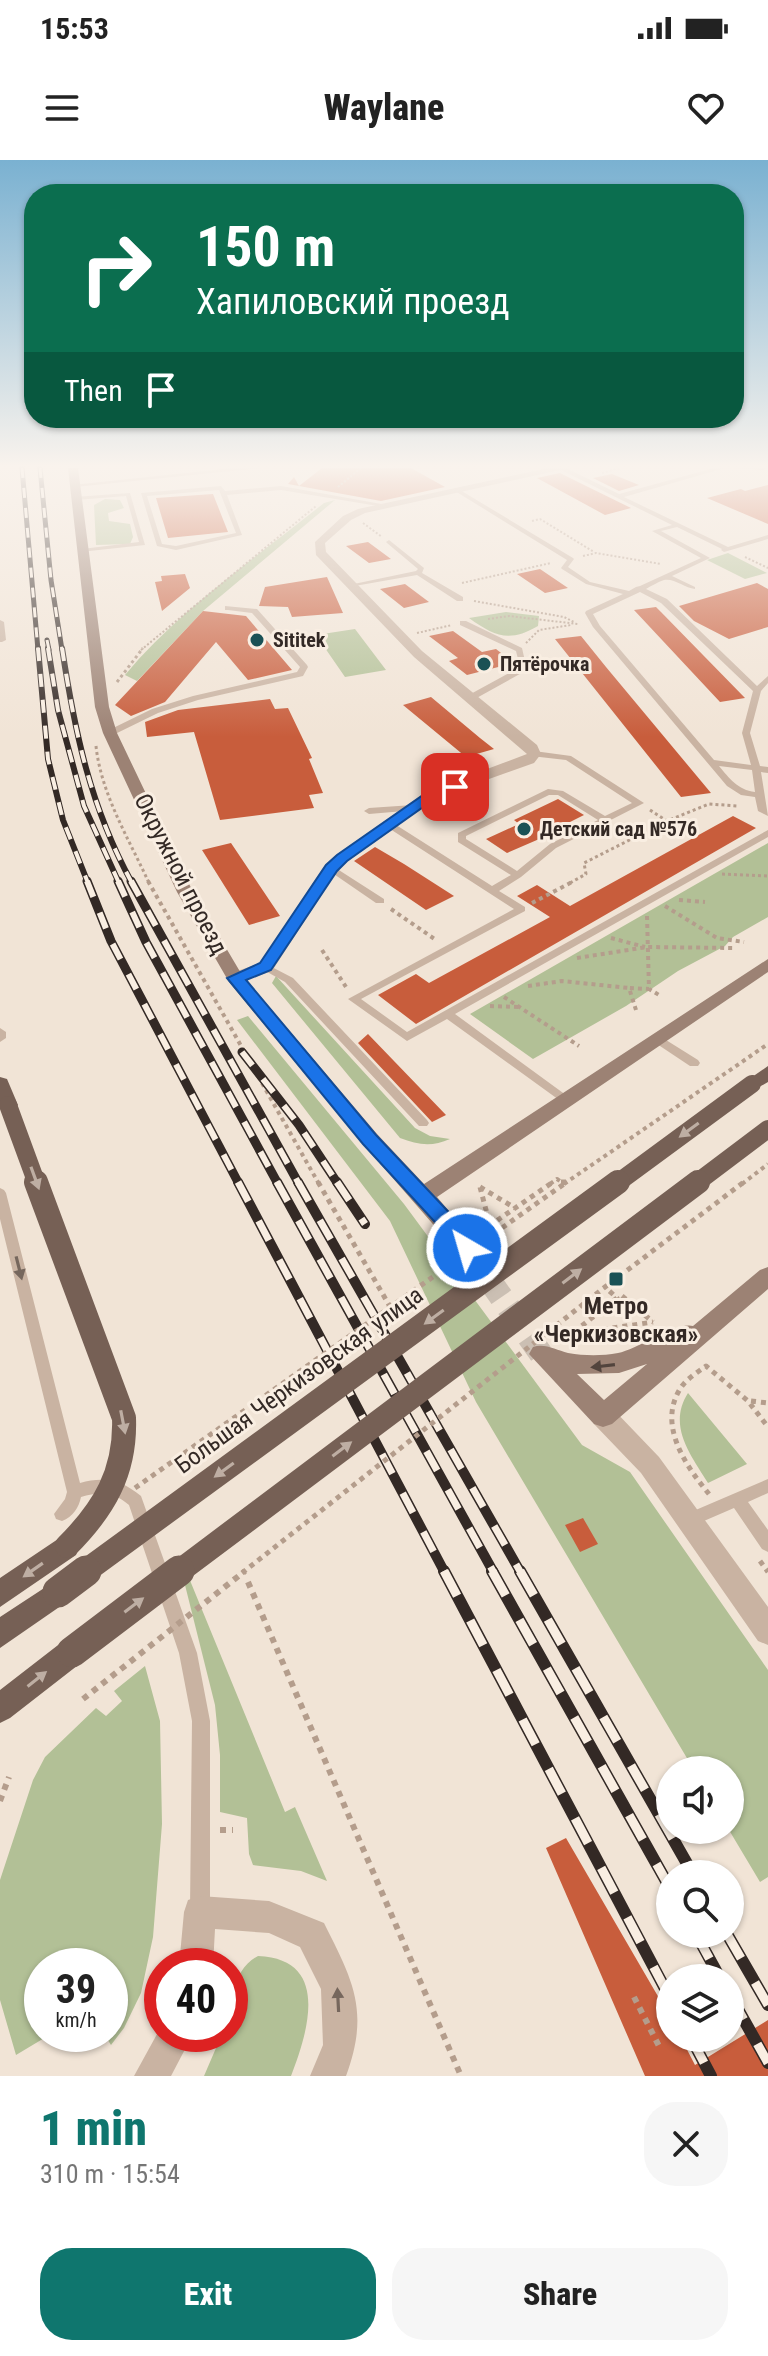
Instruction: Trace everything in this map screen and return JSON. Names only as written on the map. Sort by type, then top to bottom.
[{"type":"main road","name":"Большая Черкизовская улица","points":[[0,1634],[760,1078]]},
{"type":"main road","points":[[0,1594],[67,1546],[88,1526],[115,1487],[125,1452],[124,1418],[3,1095]]},
{"type":"main road","points":[[1,1707],[768,1129]]},
{"type":"street","name":"Окружной проезд","points":[[83,557],[102,707],[110,733],[185,892],[235,978],[370,1139],[467,1248]]},
{"type":"street","points":[[235,978],[266,967],[331,868],[431,795],[529,760],[534,754],[532,748],[399,637],[324,557]]},
{"type":"street","points":[[423,1196],[768,964]]},
{"type":"street","points":[[603,1416],[768,1276]]},
{"type":"street","points":[[746,1294],[675,1340],[616,1364],[589,1368],[568,1365],[541,1354],[650,1465],[768,1631]]},
{"type":"street","points":[[197,1948],[200,1912],[269,1917],[312,1935],[338,1987],[340,2045],[328,2076]]},
{"type":"street","points":[[152,2076],[166,2052]]},
{"type":"lane","points":[[351,586],[418,573],[422,569],[420,565],[410,557]]},
{"type":"lane","points":[[568,557],[571,559],[564,568],[588,583],[627,593]]},
{"type":"lane","points":[[705,557],[589,613],[597,627],[730,784],[744,793],[758,795]]},
{"type":"lane","points":[[691,572],[704,567],[696,563]]},
{"type":"lane","points":[[418,573],[460,599]]},
{"type":"lane","points":[[663,577],[693,588]]},
{"type":"lane","points":[[638,588],[664,601],[757,691]]},
{"type":"lane","points":[[110,733],[155,711],[196,698],[300,674],[304,667],[254,611],[228,608]]},
{"type":"lane","points":[[0,622],[2,640]]},
{"type":"lane","points":[[463,623],[519,650],[524,668],[470,698]]},
{"type":"lane","points":[[764,811],[746,733],[757,691],[768,678]]},
{"type":"lane","points":[[534,754],[568,758],[639,803]]},
{"type":"lane","points":[[712,762],[768,770]]},
{"type":"lane","points":[[518,875],[461,840],[461,835],[548,792],[560,793],[603,819]]},
{"type":"lane","points":[[493,890],[518,875],[553,846],[639,803]]},
{"type":"lane","points":[[369,811],[413,808]]},
{"type":"lane","points":[[390,825],[521,909],[353,999],[407,1037],[768,833]]},
{"type":"lane","points":[[331,868],[380,901]]},
{"type":"lane","points":[[266,967],[289,980],[423,1123]]},
{"type":"lane","points":[[449,1015],[566,1101]]},
{"type":"lane","points":[[658,1039],[694,1063]]},
{"type":"lane","points":[[0,1193],[75,1492],[72,1503],[62,1514]]},
{"type":"lane","points":[[75,1492],[104,1485],[117,1487],[135,1501],[188,1653],[201,1721],[200,1912]]},
{"type":"lane","points":[[690,1520],[768,1486]]},
{"type":"lane","points":[[737,1499],[760,1547]]},
{"type":"path","points":[[252,557],[141,649],[102,707],[98,727],[98,765],[132,851],[193,969],[396,1318]]},
{"type":"path","points":[[743,557],[768,568]]},
{"type":"path","points":[[460,599],[564,617],[577,624]]},
{"type":"path","points":[[399,637],[509,616],[597,627]]},
{"type":"path","points":[[519,650],[539,630],[577,624]]},
{"type":"path","points":[[639,803],[667,821]]},
{"type":"path","points":[[521,909],[586,874],[584,863],[667,821],[709,804],[764,811]]},
{"type":"path","points":[[699,873],[768,876]]},
{"type":"path","points":[[380,901],[448,948]]},
{"type":"path","points":[[650,901],[705,902]]},
{"type":"path","points":[[650,901],[717,938],[744,942]]},
{"type":"path","points":[[649,989],[647,947],[650,901]]},
{"type":"path","points":[[593,933],[647,947]]},
{"type":"path","points":[[541,963],[647,947],[734,948]]},
{"type":"path","points":[[322,950],[353,999]]},
{"type":"path","points":[[492,990],[562,981],[649,989],[659,995]]},
{"type":"path","points":[[629,988],[636,1010]]},
{"type":"path","points":[[492,990],[523,1007],[579,1046]]},
{"type":"path","points":[[466,1005],[523,1007]]},
{"type":"path","points":[[128,1493],[564,1184],[768,1044]]},
{"type":"path","points":[[83,1699],[605,1287],[768,1164]]},
{"type":"path","points":[[515,1208],[480,1187],[490,1228],[557,1179],[564,1184]]},
{"type":"path","points":[[605,1287],[619,1297],[653,1322],[573,1334],[619,1297]]},
{"type":"path","points":[[719,1505],[697,1480],[678,1449],[671,1415],[674,1399],[683,1384],[706,1366],[748,1401],[768,1427]]},
{"type":"path","points":[[748,1401],[768,1403]]},
{"type":"path","points":[[760,1547],[768,1572]]},
{"type":"path","points":[[248,1582],[461,2076]]},
{"type":"path","points":[[0,1801],[9,1777]]},
{"type":"path","points":[[634,1997],[656,2040]]},
{"type":"green space","points":[[254,557],[267,557],[203,611],[137,681],[125,675],[170,628]]},
{"type":"green space","points":[[737,557],[767,573],[745,579],[707,560]]},
{"type":"green space","points":[[506,612],[539,616],[538,626],[510,636],[494,633],[469,618]]},
{"type":"green space","points":[[355,629],[386,670],[345,677],[316,635]]},
{"type":"green space","points":[[768,843],[768,917],[626,1006],[533,1059],[470,1014]]},
{"type":"green space","points":[[276,976],[415,1128],[430,1136],[450,1139],[425,1144],[400,1138],[272,983]]},
{"type":"green space","points":[[248,1016],[404,1204],[582,1445],[630,1472],[768,1670],[768,1877],[760,1882],[737,1844],[744,1844],[744,1756],[686,1756],[476,1402],[390,1221],[237,1020]]},
{"type":"green space","points":[[688,1393],[747,1464],[708,1483],[689,1451],[681,1429],[682,1405]]},
{"type":"green space","points":[[189,1578],[285,1812],[295,1807],[327,1881],[301,1871],[253,1865],[249,1854],[247,1818],[220,1812],[220,1755],[215,1705],[184,1581]]},
{"type":"green space","points":[[145,1666],[160,1721],[162,1824],[153,1937],[151,1948],[144,1948],[141,1993],[128,2020],[128,1948],[24,1948],[24,2050],[16,2055],[0,2000],[0,1880],[33,1780],[45,1757],[96,1708],[106,1716],[122,1701],[114,1691]]},
{"type":"green space","points":[[258,1956],[281,1960],[296,1970],[305,1984],[307,2019],[291,2076],[204,2076],[214,2052],[248,2052],[249,1962]]},
{"type":"building","points":[[361,557],[391,559],[369,563]]},
{"type":"building","points":[[540,569],[568,588],[545,593],[517,574]]},
{"type":"building","points":[[185,574],[190,588],[162,611],[155,582],[162,581],[161,576]]},
{"type":"building","points":[[327,577],[343,613],[292,617],[288,607],[259,606],[265,587]]},
{"type":"building","points":[[757,583],[768,589],[768,627],[729,639],[694,621],[679,606]]},
{"type":"building","points":[[405,584],[429,602],[404,608],[380,589]]},
{"type":"building","points":[[656,607],[745,698],[720,702],[634,610]]},
{"type":"building","points":[[203,611],[246,616],[292,670],[248,680],[216,642],[165,702],[131,716],[115,705]]},
{"type":"building","points":[[453,631],[482,652],[496,649],[514,663],[467,675],[449,661],[458,658],[429,636]]},
{"type":"building","points":[[581,636],[711,793],[681,797],[555,639]]},
{"type":"building","points":[[431,697],[494,749],[466,757],[403,705]]},
{"type":"building","points":[[270,699],[275,709],[288,708],[312,758],[309,759],[323,793],[309,795],[314,808],[220,820],[194,732],[147,737],[145,722],[178,710]]},
{"type":"building","points":[[558,799],[584,815],[564,825],[567,827],[507,853],[486,839],[519,824],[514,820]]},
{"type":"building","points":[[733,816],[756,828],[416,1024],[378,995],[416,974],[429,983],[550,917],[517,896],[537,885],[570,906]]},
{"type":"building","points":[[231,843],[280,916],[249,925],[202,850]]},
{"type":"building","points":[[375,847],[454,896],[426,910],[354,861]]},
{"type":"building","points":[[368,1034],[446,1115],[432,1122],[358,1043]]},
{"type":"building","points":[[583,1518],[598,1544],[580,1552],[565,1525]]},
{"type":"building","points":[[566,1838],[656,1993],[656,2052],[688,2052],[695,2065],[716,2052],[744,2052],[744,2035],[768,2020],[768,2076],[645,2076],[546,1848]]},
{"type":"tunnel","points":[[467,1248],[541,1354]]},
{"type":"railway","points":[[30,557],[38,650]]},
{"type":"railway","points":[[49,557],[62,650]]},
{"type":"railway","points":[[47,640],[49,650]]},
{"type":"railway","points":[[38,648],[48,759],[63,820],[88,883]]},
{"type":"railway","points":[[48,648],[58,710],[84,806],[119,883]]},
{"type":"railway","points":[[62,648],[86,768],[105,826],[132,883]]},
{"type":"railway","points":[[87,881],[111,941],[239,1184]]},
{"type":"railway","points":[[118,881],[146,942],[278,1184]]},
{"type":"railway","points":[[131,881],[299,1184]]},
{"type":"railway","points":[[242,1052],[299,1125],[338,1184]]},
{"type":"railway","points":[[238,1182],[445,1573]]},
{"type":"railway","points":[[277,1182],[494,1573]]},
{"type":"railway","points":[[298,1182],[521,1573]]},
{"type":"railway","points":[[337,1182],[365,1224]]},
{"type":"railway","points":[[444,1571],[656,1972]]},
{"type":"railway","points":[[492,1571],[656,1863]]},
{"type":"railway","points":[[520,1571],[685,1860]]},
{"type":"railway","points":[[704,1948],[712,1964]]},
{"type":"railway","points":[[735,1948],[768,2005]]},
{"type":"railway","points":[[744,2020],[768,2063]]},
{"type":"railway","points":[[698,2052],[711,2076]]},
{"type":"place","name":"Sititek","points":[[257,640]]},
{"type":"place","name":"Пятёрочка","points":[[484,664]]},
{"type":"place","name":"Детский сад №576","points":[[524,829]]},
{"type":"place","name":"Метро «Черкизовская»","points":[[616,1279]]},
{"type":"route","points":[[455,787],[431,795],[342,858],[331,868],[266,967],[235,978],[370,1139],[467,1248]]}]
